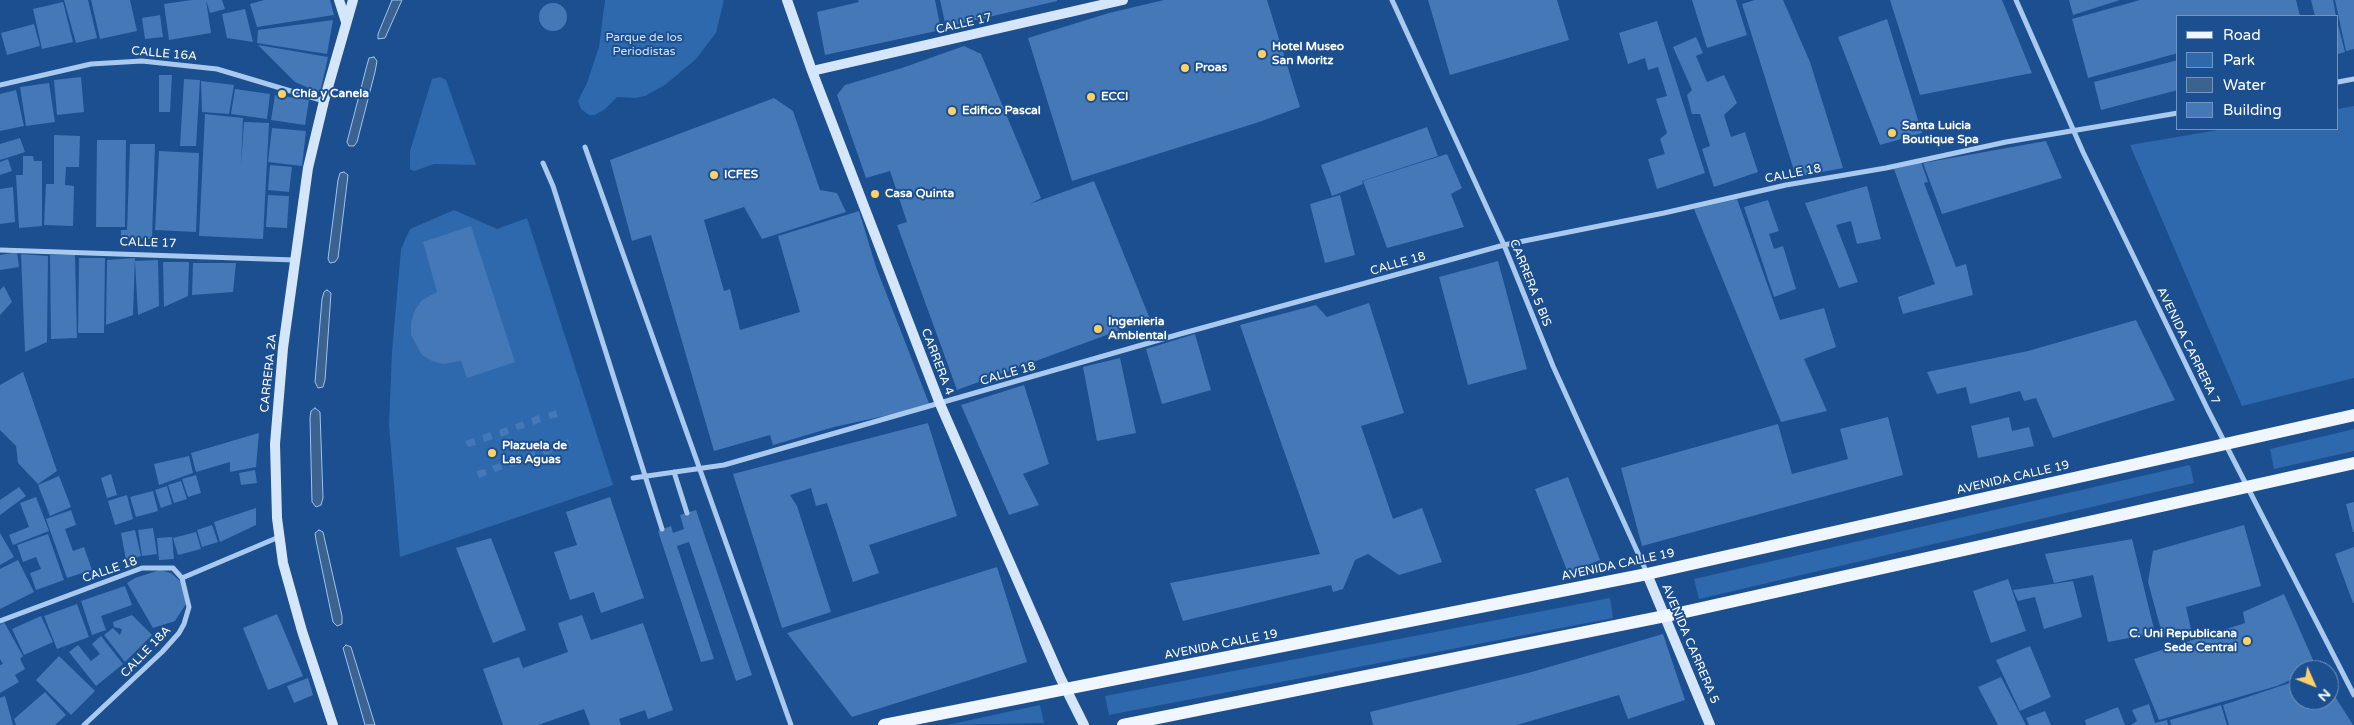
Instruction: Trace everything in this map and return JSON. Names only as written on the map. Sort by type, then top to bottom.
[{"type":"main road","name":"AVENIDA CALLE 19","points":[[884,725],[1647,574],[2354,415]]},
{"type":"main road","points":[[1123,725],[1665,616],[2354,463]]},
{"type":"street","points":[[339,0],[346,22]]},
{"type":"street","name":"CARRERA 2A","points":[[333,725],[288,584],[280,537],[276,492],[278,398],[308,168],[324,101],[353,0]]},
{"type":"street","name":"CARRERA 4","points":[[787,0],[812,71],[940,404],[1066,690],[1084,725]]},
{"type":"street","name":"CALLE 17","points":[[812,71],[1122,0]]},
{"type":"street","name":"CARRERA 5 BIS","points":[[1392,0],[1504,245],[1552,366],[1647,574]]},
{"type":"street","name":"AVENIDA CARRERA 7","points":[[2016,0],[2074,132],[2225,445],[2354,695]]},
{"type":"street","name":"CALLE 16A","points":[[0,84],[91,64],[142,61],[217,69],[324,101]]},
{"type":"street","points":[[2339,82],[2354,79]]},
{"type":"street","name":"CALLE 18","points":[[633,478],[724,465],[1180,334],[1504,245],[1664,213],[1786,185],[1886,168],[2006,142],[2074,132],[2176,112]]},
{"type":"street","points":[[585,147],[790,725]]},
{"type":"street","points":[[543,163],[553,186],[662,529]]},
{"type":"street","name":"CALLE 17","points":[[0,250],[295,260]]},
{"type":"street","points":[[674,472],[687,513]]},
{"type":"street","points":[[182,578],[280,537]]},
{"type":"street","name":"CALLE 18","points":[[0,621],[142,568],[173,568],[182,578]]},
{"type":"street","name":"AVENIDA CARRERA 5","points":[[1647,574],[1710,725]]},
{"type":"street","name":"CALLE 18A","points":[[84,725],[162,652],[179,633],[189,607],[182,578]]},
{"type":"green space","name":"Parque de los Periodistas","points":[[605,0],[724,0],[716,33],[696,59],[665,85],[645,96],[635,98],[617,97],[605,109],[595,115],[589,115],[581,109],[578,101],[587,83],[599,47]]},
{"type":"green space","points":[[440,77],[446,80],[476,165],[434,164],[414,171],[410,169],[410,151],[432,79]]},
{"type":"green space","points":[[2354,106],[2354,378],[2242,406],[2130,145],[2218,130],[2339,130],[2339,109]]},
{"type":"green space","points":[[454,210],[497,229],[527,218],[613,485],[400,557],[389,425],[392,352],[401,249],[410,229]]},
{"type":"green space","points":[[2354,429],[2354,451],[2274,469],[2270,449]]},
{"type":"green space","points":[[2190,465],[2194,483],[1699,599],[1694,579]]},
{"type":"green space","points":[[1610,598],[1613,618],[1109,715],[1105,696]]},
{"type":"green space","points":[[1040,705],[1044,723],[947,725]]},
{"type":"water","points":[[392,0],[402,0],[385,38],[378,39],[378,34]]},
{"type":"water","points":[[374,57],[377,61],[375,72],[357,142],[354,146],[349,146],[347,142],[367,65],[369,58]]},
{"type":"water","points":[[344,172],[348,175],[338,258],[335,262],[330,263],[328,259],[338,180],[340,173]]},
{"type":"water","points":[[327,290],[331,293],[325,380],[323,387],[318,388],[315,382],[322,299],[324,292]]},
{"type":"water","points":[[315,408],[320,412],[323,498],[321,505],[316,507],[312,502],[310,418],[311,411]]},
{"type":"water","points":[[319,530],[323,532],[342,616],[342,624],[337,626],[333,622],[316,540],[315,533]]},
{"type":"water","points":[[346,645],[351,647],[375,725],[365,725],[343,648]]},
{"type":"building","points":[[64,0],[88,0],[97,38],[76,43]]},
{"type":"building","points":[[91,0],[130,0],[137,31],[100,39]]},
{"type":"building","points":[[206,0],[211,33],[169,40],[164,4]]},
{"type":"building","points":[[206,0],[222,0],[225,9],[210,13]]},
{"type":"building","points":[[264,0],[330,0],[334,15],[257,27],[250,4]]},
{"type":"building","points":[[858,0],[935,0],[941,30],[825,55],[817,12],[859,2]]},
{"type":"building","points":[[940,0],[1057,0],[1057,1],[946,27]]},
{"type":"building","points":[[1164,0],[1267,0],[1300,107],[1259,122],[1072,181],[1028,38],[1109,13]]},
{"type":"building","points":[[1428,0],[1557,0],[1569,40],[1450,75]]},
{"type":"building","points":[[1692,0],[1736,0],[1747,35],[1707,48]]},
{"type":"building","points":[[1755,0],[1783,0],[1810,62],[1843,168],[1796,177],[1742,4]]},
{"type":"building","points":[[1890,0],[2002,0],[2032,73],[1920,95]]},
{"type":"building","points":[[2069,0],[2120,0],[2073,15]]},
{"type":"building","points":[[2140,0],[2296,0],[2300,15],[2176,15],[2176,54],[2088,78],[2072,19]]},
{"type":"building","points":[[2311,0],[2333,0],[2336,15],[2315,15]]},
{"type":"building","points":[[2335,0],[2354,0],[2354,49],[2346,51]]},
{"type":"building","points":[[63,2],[73,42],[42,49],[33,9]]},
{"type":"building","points":[[553,3],[563,7],[567,17],[563,27],[553,31],[543,27],[539,17],[543,7]]},
{"type":"building","points":[[245,9],[253,42],[227,38],[222,14]]},
{"type":"building","points":[[160,15],[163,37],[145,39],[142,18]]},
{"type":"building","points":[[1887,19],[1922,133],[1880,145],[1838,37]]},
{"type":"building","points":[[333,20],[327,54],[257,43],[258,30]]},
{"type":"building","points":[[1657,21],[1705,173],[1657,189],[1648,159],[1665,154],[1660,139],[1667,133],[1656,99],[1667,96],[1658,67],[1648,70],[1645,58],[1628,64],[1619,33]]},
{"type":"building","points":[[34,24],[40,46],[7,55],[1,33]]},
{"type":"building","points":[[2339,29],[2345,52],[2339,54]]},
{"type":"building","points":[[1696,37],[1703,53],[1696,56],[1707,82],[1724,75],[1737,103],[1724,115],[1731,137],[1745,132],[1758,172],[1714,187],[1702,149],[1710,146],[1700,114],[1692,114],[1687,95],[1692,90],[1673,47]]},
{"type":"building","points":[[258,45],[328,57],[320,93],[295,82]]},
{"type":"building","points":[[964,46],[981,54],[1041,198],[1030,204],[1094,181],[1150,319],[957,390],[897,225],[907,222],[890,171],[866,178],[837,95],[845,85],[902,68]]},
{"type":"building","points":[[2176,61],[2176,91],[2101,110],[2094,82]]},
{"type":"building","points":[[159,75],[172,75],[170,112],[159,112]]},
{"type":"building","points":[[81,77],[84,112],[57,115],[54,80]]},
{"type":"building","points":[[184,79],[200,80],[196,146],[180,146]]},
{"type":"building","points":[[201,81],[234,85],[229,114],[202,112]]},
{"type":"building","points":[[49,83],[55,122],[26,126],[20,87]]},
{"type":"building","points":[[235,89],[270,94],[267,119],[231,114]]},
{"type":"building","points":[[16,90],[24,126],[0,131],[0,94]]},
{"type":"building","points":[[275,95],[309,100],[305,125],[271,120]]},
{"type":"building","points":[[774,98],[793,111],[820,190],[837,193],[846,212],[762,239],[744,207],[704,220],[724,291],[730,289],[740,330],[800,312],[778,236],[859,211],[876,267],[930,406],[834,427],[773,445],[770,435],[714,451],[651,235],[632,241],[610,160]]},
{"type":"building","points":[[205,114],[243,118],[241,166],[244,122],[269,123],[263,239],[199,236]]},
{"type":"building","points":[[1427,127],[1438,156],[1362,181],[1363,184],[1332,196],[1321,165]]},
{"type":"building","points":[[272,128],[306,131],[302,166],[268,162]]},
{"type":"building","points":[[54,135],[80,136],[79,167],[66,167],[65,185],[74,186],[73,226],[44,225],[46,184],[54,184]]},
{"type":"building","points":[[20,138],[25,152],[0,160],[0,144]]},
{"type":"building","points":[[97,140],[126,140],[125,227],[96,227]]},
{"type":"building","points":[[2046,141],[2062,178],[1942,214],[1923,163]]},
{"type":"building","points":[[130,144],[155,144],[152,239],[121,238],[121,230],[127,230]]},
{"type":"building","points":[[159,151],[199,153],[196,232],[155,230]]},
{"type":"building","points":[[1447,154],[1462,188],[1451,194],[1464,227],[1387,248],[1363,181]]},
{"type":"building","points":[[23,156],[33,156],[34,161],[42,161],[42,226],[19,228],[16,175],[23,175]]},
{"type":"building","points":[[8,159],[12,171],[0,175],[0,162]]},
{"type":"building","points":[[1921,162],[1928,182],[1924,183],[1956,267],[1966,264],[1973,295],[1903,314],[1898,297],[1935,284],[1894,169]]},
{"type":"building","points":[[270,165],[292,167],[289,192],[268,190]]},
{"type":"building","points":[[1867,186],[1881,239],[1857,244],[1851,221],[1836,225],[1858,282],[1839,288],[1805,203]]},
{"type":"building","points":[[13,187],[15,222],[0,224],[0,189]]},
{"type":"building","points":[[268,195],[289,196],[287,228],[266,227]]},
{"type":"building","points":[[1340,195],[1355,255],[1325,263],[1310,204]]},
{"type":"building","points":[[1737,199],[1780,320],[1824,308],[1836,347],[1804,359],[1827,411],[1781,422],[1694,209]]},
{"type":"building","points":[[1768,200],[1779,231],[1769,234],[1774,249],[1783,246],[1796,289],[1774,297],[1744,207]]},
{"type":"building","points":[[471,226],[515,362],[467,378],[461,361],[443,364],[432,361],[422,355],[411,335],[411,322],[415,310],[422,300],[437,292],[423,242]]},
{"type":"building","points":[[17,252],[19,267],[0,270],[0,255]]},
{"type":"building","points":[[21,254],[48,256],[47,342],[25,352]]},
{"type":"building","points":[[50,255],[75,255],[77,338],[51,339]]},
{"type":"building","points":[[79,258],[105,258],[104,333],[78,333]]},
{"type":"building","points":[[135,258],[133,315],[106,325],[107,260]]},
{"type":"building","points":[[158,260],[159,306],[138,315],[135,261]]},
{"type":"building","points":[[1498,261],[1527,369],[1468,385],[1439,277]]},
{"type":"building","points":[[163,262],[189,262],[188,296],[164,307]]},
{"type":"building","points":[[193,263],[236,263],[233,292],[192,295]]},
{"type":"building","points":[[4,286],[12,302],[0,315],[0,290]]},
{"type":"building","points":[[1369,303],[1404,413],[1361,426],[1393,519],[1422,508],[1442,562],[1399,575],[1368,554],[1355,560],[1343,589],[1333,592],[1331,585],[1183,621],[1170,583],[1320,554],[1240,325],[1316,305],[1327,317]]},
{"type":"building","points":[[2136,320],[2175,400],[2053,438],[2036,398],[2024,401],[2020,391],[1970,404],[1966,387],[1937,394],[1927,372],[2028,351]]},
{"type":"building","points":[[1195,334],[1211,390],[1162,404],[1146,349]]},
{"type":"building","points":[[1120,358],[1136,433],[1097,441],[1083,367]]},
{"type":"building","points":[[23,372],[57,471],[38,484],[18,463],[16,446],[0,430],[0,385]]},
{"type":"building","points":[[1024,385],[1049,464],[1023,474],[1039,505],[1009,515],[961,405]]},
{"type":"building","points":[[556,410],[558,417],[550,419],[548,413]]},
{"type":"building","points":[[539,415],[541,422],[533,425],[531,418]]},
{"type":"building","points":[[1888,417],[1903,475],[1642,546],[1621,468],[1778,424],[1792,474],[1848,459],[1840,429]]},
{"type":"building","points":[[2009,417],[2012,431],[2029,427],[2034,446],[1978,458],[1971,426]]},
{"type":"building","points":[[523,421],[525,428],[517,430],[515,424]]},
{"type":"building","points":[[928,423],[957,516],[869,545],[879,573],[853,582],[827,503],[816,506],[811,488],[790,495],[797,506],[831,612],[782,628],[733,474]]},
{"type":"building","points":[[507,427],[509,434],[501,437],[499,430]]},
{"type":"building","points":[[490,432],[493,439],[484,442],[482,435]]},
{"type":"building","points":[[259,433],[256,467],[230,472],[230,462],[196,472],[191,453]]},
{"type":"building","points":[[474,438],[476,445],[468,447],[465,441]]},
{"type":"building","points":[[568,439],[570,446],[562,449],[559,442]]},
{"type":"building","points":[[550,446],[552,453],[544,455],[542,449]]},
{"type":"building","points":[[534,451],[537,458],[528,461],[526,455]]},
{"type":"building","points":[[189,456],[193,473],[159,485],[154,464]]},
{"type":"building","points":[[517,458],[519,464],[511,467],[509,461]]},
{"type":"building","points":[[500,463],[503,469],[495,472],[492,466]]},
{"type":"building","points":[[485,469],[487,475],[479,478],[476,471]]},
{"type":"building","points":[[255,470],[257,483],[241,485],[239,473]]},
{"type":"building","points":[[111,474],[117,495],[107,498],[101,478]]},
{"type":"building","points":[[196,475],[201,493],[188,497],[182,479]]},
{"type":"building","points":[[59,476],[71,507],[50,516],[38,485]]},
{"type":"building","points":[[1568,477],[1600,560],[1568,573],[1535,489]]},
{"type":"building","points":[[181,481],[187,499],[174,503],[168,485]]},
{"type":"building","points":[[167,486],[172,504],[161,508],[155,490]]},
{"type":"building","points":[[19,487],[26,496],[0,515],[0,500]]},
{"type":"building","points":[[153,491],[158,511],[136,517],[130,497]]},
{"type":"building","points":[[127,495],[133,519],[115,525],[108,501]]},
{"type":"building","points":[[36,497],[49,531],[13,545],[9,535],[29,527],[20,503]]},
{"type":"building","points":[[610,497],[644,598],[601,613],[594,592],[570,600],[554,552],[577,545],[566,512]]},
{"type":"building","points":[[2354,502],[2354,532],[2353,532],[2346,504]]},
{"type":"building","points":[[256,508],[256,525],[220,542],[214,522]]},
{"type":"building","points":[[71,510],[76,525],[65,529],[73,551],[84,547],[92,570],[67,578],[46,519]]},
{"type":"building","points":[[696,510],[752,675],[736,681],[689,542],[677,546],[714,659],[701,662],[658,531],[671,526],[673,533],[684,529],[680,515]]},
{"type":"building","points":[[212,525],[218,542],[202,547],[197,530]]},
{"type":"building","points":[[2244,525],[2261,586],[2186,607],[2191,629],[2163,637],[2148,582],[2153,551]]},
{"type":"building","points":[[153,528],[157,554],[142,556],[138,530]]},
{"type":"building","points":[[135,530],[141,556],[126,560],[121,533]]},
{"type":"building","points":[[196,532],[201,549],[178,555],[173,538]]},
{"type":"building","points":[[0,533],[14,557],[0,565]]},
{"type":"building","points":[[48,534],[64,580],[36,590],[30,573],[41,569],[36,557],[23,562],[17,545]]},
{"type":"building","points":[[172,537],[174,559],[159,560],[157,538]]},
{"type":"building","points":[[491,538],[526,630],[493,643],[456,548]]},
{"type":"building","points":[[2132,539],[2155,633],[2108,642],[2093,575],[2054,583],[2045,554]]},
{"type":"building","points":[[2354,547],[2354,603],[2353,603],[2335,554]]},
{"type":"building","points":[[18,560],[34,592],[0,609],[0,569]]},
{"type":"building","points":[[997,567],[1027,662],[852,717],[787,633]]},
{"type":"building","points":[[160,570],[171,573],[181,582],[186,604],[175,621],[153,628],[127,583],[135,578]]},
{"type":"building","points":[[2008,579],[2026,631],[1991,643],[1973,591]]},
{"type":"building","points":[[2073,581],[2082,617],[2044,629],[2035,597],[2018,601],[2013,590]]},
{"type":"building","points":[[125,586],[132,605],[101,616],[106,630],[92,635],[81,601]]},
{"type":"building","name":"C. Uni Republicana Sede Central","points":[[2284,594],[2313,660],[2289,660],[2289,681],[2277,686],[2159,720],[2134,659],[2245,623],[2243,612]]},
{"type":"building","points":[[77,604],[89,637],[57,649],[44,616]]},
{"type":"building","points":[[277,614],[303,676],[268,690],[243,628]]},
{"type":"building","points":[[132,615],[152,635],[125,662],[104,635],[113,628],[120,635],[122,629],[114,627],[113,622]]},
{"type":"building","points":[[582,615],[591,640],[643,623],[673,710],[648,719],[645,710],[619,719],[621,725],[590,725],[584,709],[538,725],[503,725],[483,669],[519,657],[523,668],[568,652],[558,623]]},
{"type":"building","points":[[41,616],[53,642],[24,655],[12,629]]},
{"type":"building","points":[[4,622],[23,656],[20,659],[25,669],[15,675],[19,682],[0,693],[0,665],[3,664],[0,659],[0,625]]},
{"type":"building","points":[[1663,634],[1685,700],[1628,719],[1619,695],[1517,725],[1373,725],[1370,712],[1528,673]]},
{"type":"building","points":[[101,636],[123,664],[96,686],[69,652],[78,645],[91,661],[100,654],[92,644]]},
{"type":"building","points":[[2030,646],[2051,697],[2020,711],[1996,660]]},
{"type":"building","points":[[59,656],[95,691],[71,715],[36,680]]},
{"type":"building","points":[[2001,677],[2026,725],[1998,725],[1978,687]]},
{"type":"building","points":[[308,678],[313,695],[294,703],[287,686]]},
{"type":"building","points":[[2289,683],[2289,710],[2339,710],[2339,703],[2353,725],[2229,725],[2223,705]]},
{"type":"building","points":[[45,692],[66,715],[55,725],[16,725],[14,719]]},
{"type":"building","points":[[5,696],[13,725],[0,725],[0,698]]},
{"type":"building","points":[[2149,704],[2155,723],[2167,720],[2168,725],[2131,725],[2137,721],[2132,710]]},
{"type":"building","points":[[2221,705],[2227,725],[2171,725],[2170,720]]},
{"type":"building","points":[[2118,707],[2125,725],[2086,725],[2085,720]]},
{"type":"building","points":[[2045,711],[2051,725],[2029,725],[2026,718]]},
{"type":"place","name":"Hotel Museo San Moritz","points":[[1262,54]]},
{"type":"place","name":"Proas","points":[[1185,68]]},
{"type":"place","name":"Chía y Canela","points":[[282,94]]},
{"type":"place","name":"ECCI","points":[[1091,97]]},
{"type":"place","name":"Edifico Pascal","points":[[952,111]]},
{"type":"place","name":"Santa Luicia Boutique Spa","points":[[1892,133]]},
{"type":"place","name":"ICFES","points":[[714,175]]},
{"type":"place","name":"Casa Quinta","points":[[875,194]]},
{"type":"place","name":"Ingenieria Ambiental","points":[[1098,329]]},
{"type":"place","name":"Plazuela de Las Aguas","points":[[492,453]]},
{"type":"place","name":"C. Uni Republicana Sede Central","points":[[2247,641]]}]
